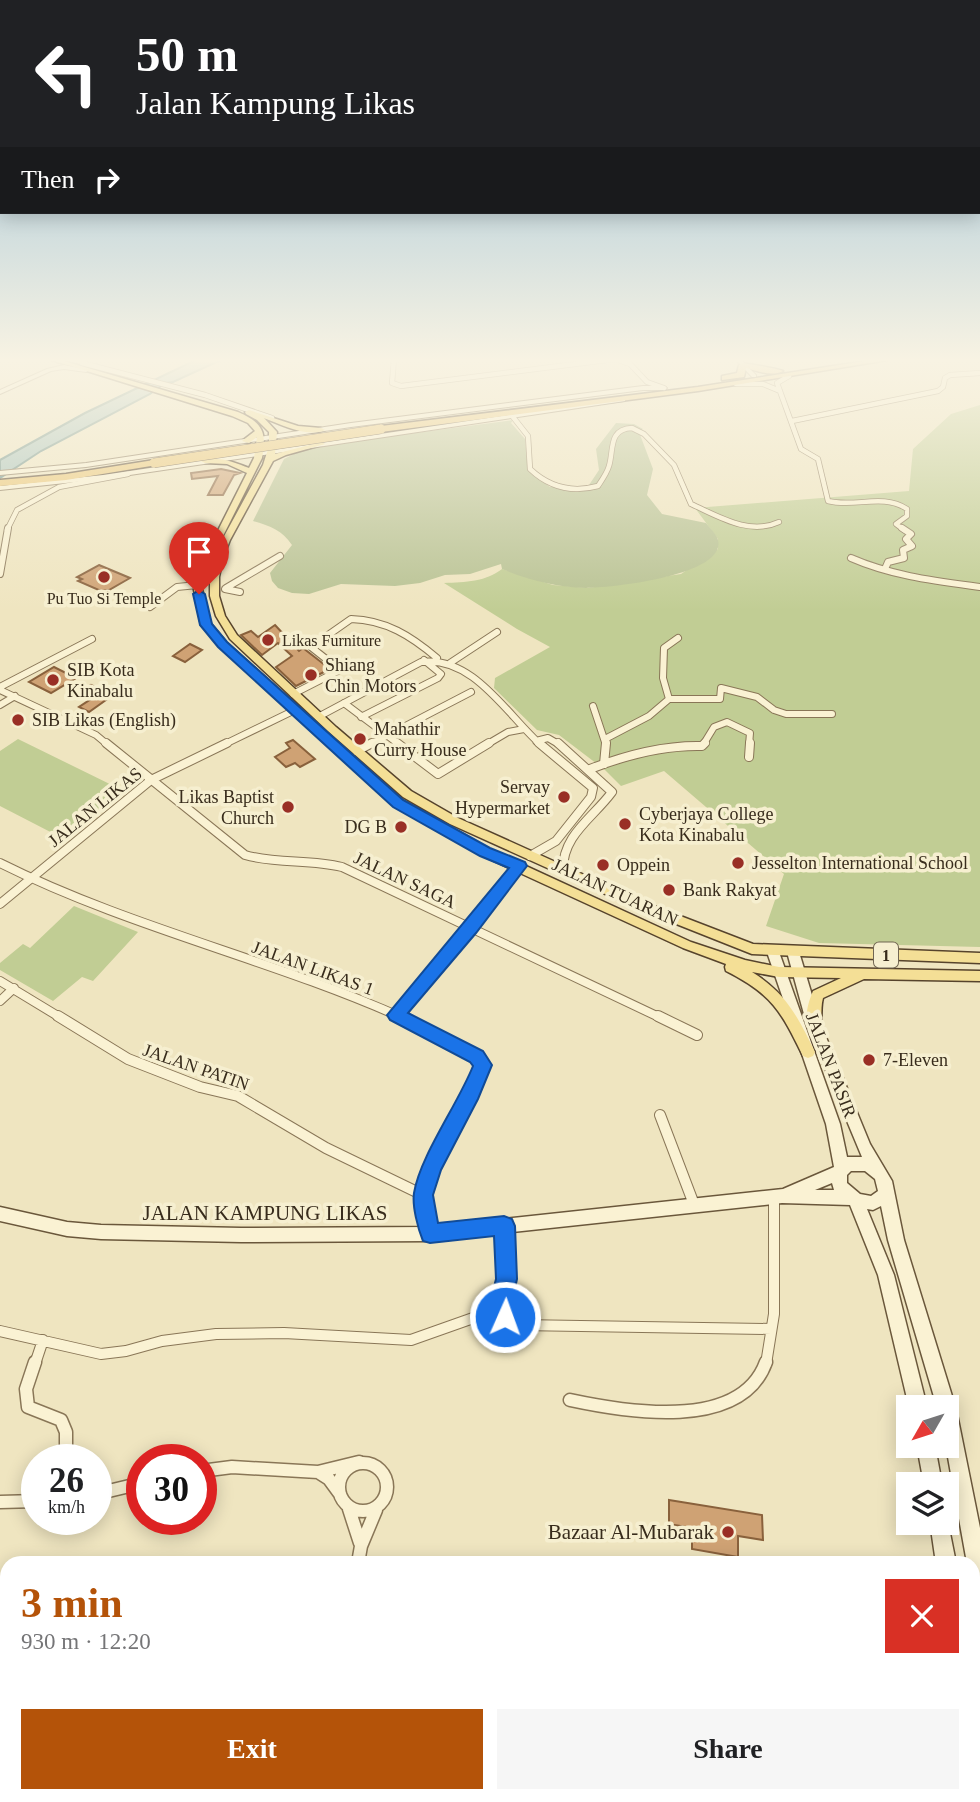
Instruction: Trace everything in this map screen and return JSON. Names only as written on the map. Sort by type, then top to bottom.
[{"type":"highway","points":[[0,480],[66,477],[277,443]]},
{"type":"main road","points":[[197,585],[203,565],[252,472],[260,453],[261,443]]},
{"type":"main road","points":[[212,592],[215,567],[272,455],[273,443]]},
{"type":"main road","points":[[272,455],[321,443]]},
{"type":"main road","points":[[205,461],[228,462],[252,472]]},
{"type":"main road","points":[[226,522],[237,522]]},
{"type":"main road","name":"JALAN TUARAN","points":[[197,585],[206,625],[223,644],[398,803],[485,852],[694,948],[744,965],[779,972],[980,975]]},
{"type":"main road","name":"JALAN TUARAN","points":[[212,592],[221,620],[241,645],[394,785],[425,805],[530,856],[727,941],[752,949],[773,952],[980,958]]},
{"type":"main road","points":[[241,645],[243,653],[298,705],[295,710]]},
{"type":"main road","points":[[694,948],[759,981],[774,992],[788,1010],[808,1052]]},
{"type":"main road","name":"JALAN PASIR","points":[[773,952],[833,1124],[841,1170]]},
{"type":"main road","name":"JALAN PASIR","points":[[793,952],[814,1025],[864,1148],[883,1181],[896,1241],[942,1395]]},
{"type":"main road","points":[[814,1025],[814,1006],[818,995],[862,974]]},
{"type":"main road","points":[[853,1200],[873,1203],[884,1195],[883,1181],[860,1162],[847,1164],[841,1170],[840,1186],[853,1200],[889,1284],[915,1395]]},
{"type":"main road","name":"JALAN KAMPUNG LIKAS","points":[[778,1197],[841,1170]]},
{"type":"main road","name":"JALAN KAMPUNG LIKAS","points":[[0,1214],[67,1229],[101,1233],[430,1234],[778,1197],[853,1200]]},
{"type":"main road","name":"JALAN PASIR","points":[[957,1458],[975,1556]]},
{"type":"main road","points":[[941,1535],[945,1556]]},
{"type":"street","points":[[0,480],[16,472],[99,464],[233,443]]},
{"type":"street","points":[[528,443],[530,469],[558,488],[587,489],[598,486],[610,462],[611,443]]},
{"type":"street","points":[[653,443],[676,469],[679,483],[691,504],[753,527],[771,527],[779,522]]},
{"type":"street","points":[[799,443],[801,449],[818,459],[828,501],[840,504],[858,500],[878,501],[903,505],[907,509],[907,516],[896,524],[911,534],[906,539],[912,546],[903,550],[904,558],[888,562],[885,569]]},
{"type":"street","points":[[222,445],[229,446],[233,451],[226,458]]},
{"type":"street","points":[[0,575],[10,521],[17,510],[59,486],[205,461],[260,453],[272,455]]},
{"type":"street","points":[[31,485],[130,473]]},
{"type":"street","points":[[0,480],[44,489],[38,498]]},
{"type":"street","points":[[212,592],[226,589],[280,556]]},
{"type":"street","points":[[850,558],[927,580],[980,587]]},
{"type":"street","points":[[150,607],[177,587],[197,585]]},
{"type":"street","points":[[226,589],[240,592]]},
{"type":"street","points":[[293,694],[340,670],[311,647],[351,619],[371,621],[403,631],[437,658],[450,663],[486,689],[536,741],[589,784],[593,794],[556,841],[530,856]]},
{"type":"street","points":[[450,663],[497,632]]},
{"type":"street","points":[[669,699],[663,678],[664,651],[666,645],[678,638]]},
{"type":"street","points":[[0,688],[92,639]]},
{"type":"street","points":[[318,717],[424,660],[437,658]]},
{"type":"street","points":[[361,717],[438,678],[441,674],[424,660]]},
{"type":"street","name":"JALAN SAGA","points":[[0,688],[96,735],[245,855],[275,862],[330,863],[697,1035]]},
{"type":"street","points":[[606,738],[649,716],[669,699],[720,699],[719,689],[724,688],[761,698],[779,712],[802,715],[832,714]]},
{"type":"street","points":[[357,751],[471,692]]},
{"type":"street","points":[[0,705],[15,696]]},
{"type":"street","points":[[344,703],[438,774],[508,732],[524,729]]},
{"type":"street","points":[[593,706],[606,738],[607,753],[604,764]]},
{"type":"street","name":"JALAN LIKAS","points":[[0,904],[151,780],[295,710]]},
{"type":"street","points":[[590,769],[665,748],[702,746],[714,726],[722,723],[744,727],[750,733],[749,757]]},
{"type":"street","points":[[536,741],[548,738],[556,741],[590,769],[611,792],[567,843],[561,859],[563,871]]},
{"type":"street","name":"JALAN LIKAS 1","points":[[0,863],[31,880],[114,913],[396,1015],[477,1056],[483,1065],[472,1093],[432,1168],[423,1195]]},
{"type":"street","points":[[396,1015],[470,929],[519,866]]},
{"type":"street","name":"JALAN PATIN","points":[[0,981],[128,1059],[200,1087],[238,1096],[326,1148],[423,1195]]},
{"type":"street","points":[[0,1001],[14,988]]},
{"type":"street","points":[[660,1115],[695,1206]]},
{"type":"street","points":[[423,1195],[430,1234]]},
{"type":"street","points":[[570,1400],[638,1412],[678,1412],[717,1405],[733,1399],[756,1382],[766,1363],[771,1329],[778,1197]]},
{"type":"street","points":[[504,1226],[506,1279],[501,1303],[509,1321],[520,1325],[771,1329]]},
{"type":"street","points":[[0,1331],[101,1354],[126,1351],[162,1341],[216,1334],[284,1333],[411,1340],[476,1317],[501,1303]]},
{"type":"street","points":[[43,1340],[26,1389],[27,1407],[36,1413],[60,1418],[66,1428],[66,1444]]},
{"type":"street","points":[[341,1496],[342,1479],[352,1466],[359,1462]]},
{"type":"street","points":[[217,1469],[232,1467],[318,1472],[359,1462],[374,1463],[384,1475],[386,1491],[361,1546],[359,1556]]},
{"type":"street","points":[[318,1472],[329,1479],[349,1509],[361,1546]]},
{"type":"street","points":[[0,1503],[21,1502]]},
{"type":"street","points":[[349,1509],[363,1513],[378,1507]]},
{"type":"green space","points":[[338,443],[525,443],[528,471],[550,487],[587,488],[599,470],[596,449],[601,443],[643,443],[653,469],[647,495],[662,514],[706,523],[718,540],[716,552],[704,563],[664,578],[599,587],[586,588],[543,582],[502,569],[501,564],[470,574],[445,575],[420,583],[395,586],[341,584],[309,594],[292,593],[278,588],[270,573],[292,545],[275,529],[253,521],[284,459],[308,447]]},
{"type":"green space","points":[[919,443],[980,443],[980,947],[819,943],[766,926],[784,874],[664,771],[621,786],[605,770],[559,735],[537,730],[494,688],[495,678],[550,647],[444,583],[482,579],[502,569],[553,585],[588,588],[681,574],[718,549],[718,539],[695,508],[909,491],[913,449]]},
{"type":"green space","points":[[18,739],[124,791],[64,839],[0,806],[0,751]]},
{"type":"green space","points":[[74,906],[138,932],[93,981],[82,977],[53,1001],[0,970],[0,963],[23,944],[30,948]]},
{"type":"water","points":[[31,443],[56,443],[0,478],[0,460]]},
{"type":"building","points":[[221,469],[240,473],[234,475],[223,495],[208,495],[218,476],[192,479],[191,473]]},
{"type":"building","name":"Pu Tuo Si Temple","points":[[99,565],[130,578],[109,590],[101,591],[78,581],[82,579],[77,577]]},
{"type":"building","points":[[275,625],[299,651],[303,648],[330,669],[296,686],[276,667],[292,656],[278,643],[262,655],[241,635],[251,631],[258,637]]},
{"type":"building","points":[[190,644],[202,650],[185,662],[173,656]]},
{"type":"building","name":"SIB Kota Kinabalu","points":[[54,667],[76,678],[51,693],[29,682]]},
{"type":"building","points":[[91,685],[113,695],[89,712],[79,707],[94,697],[82,691]]},
{"type":"building","points":[[293,740],[315,759],[300,767],[295,763],[286,767],[275,757],[290,748],[286,743]]},
{"type":"building","name":"Bazaar Al-Mubarak","points":[[669,1500],[762,1515],[763,1540],[738,1536],[738,1556],[732,1556],[692,1549],[692,1528],[669,1524]]},
{"type":"place","name":"Pu Tuo Si Temple","points":[[104,577]]},
{"type":"place","name":"Likas Furniture","points":[[268,640]]},
{"type":"place","name":"Shiang Chin Motors","points":[[311,675]]},
{"type":"place","name":"SIB Kota Kinabalu","points":[[53,680]]},
{"type":"place","name":"SIB Likas (English)","points":[[18,720]]},
{"type":"place","name":"Mahathir Curry House","points":[[360,739]]},
{"type":"place","name":"Servay Hypermarket","points":[[564,797]]},
{"type":"place","name":"Likas Baptist Church","points":[[288,807]]},
{"type":"place","name":"Cyberjaya College Kota Kinabalu","points":[[625,824]]},
{"type":"place","name":"DG B","points":[[401,827]]},
{"type":"place","name":"Jesselton International School","points":[[738,863]]},
{"type":"place","name":"Oppein","points":[[603,865]]},
{"type":"place","name":"Bank Rakyat","points":[[669,890]]},
{"type":"place","name":"7-Eleven","points":[[869,1060]]},
{"type":"place","name":"Bazaar Al-Mubarak","points":[[728,1532]]},
{"type":"route","points":[[199,594],[206,625],[223,644],[398,803],[485,852],[519,866],[470,929],[396,1015],[477,1056],[483,1065],[472,1093],[432,1168],[423,1195],[430,1234],[504,1226],[506,1279],[501,1303],[505,1317]]}]
